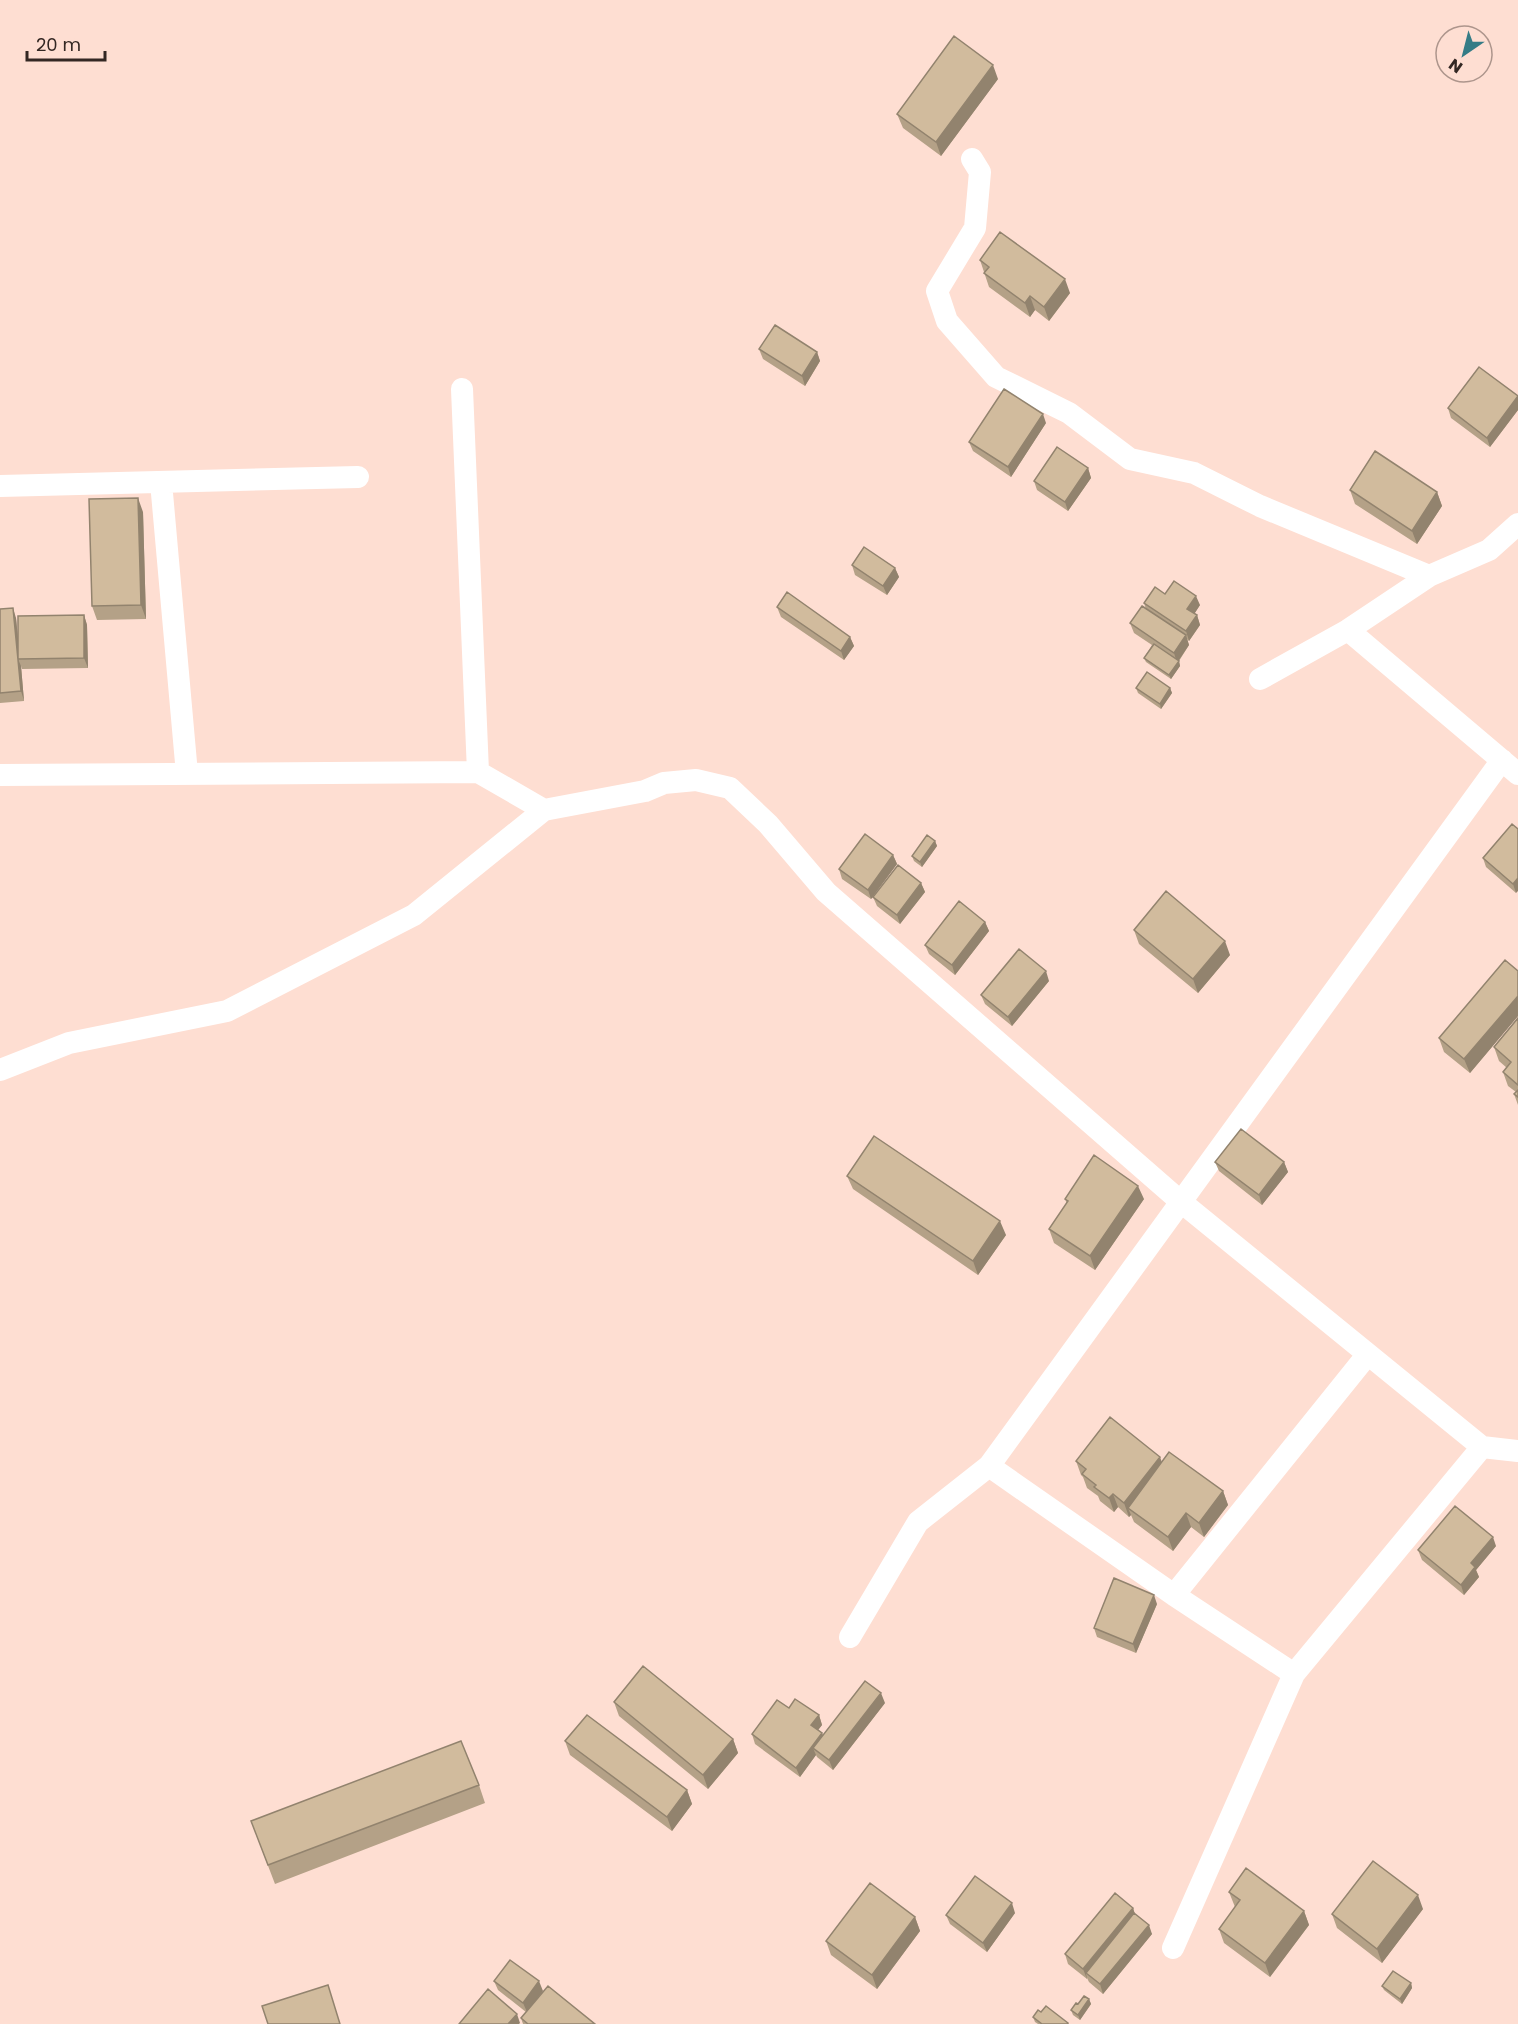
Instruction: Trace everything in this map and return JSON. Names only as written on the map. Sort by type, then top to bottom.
[{"type":"street","points":[[972,159],[980,172],[975,228],[937,291],[947,321],[996,377],[1069,413],[1130,459],[1194,473],[1260,506],[1430,576]]},
{"type":"street","points":[[462,389],[478,772]]},
{"type":"street","points":[[0,486],[358,477]]},
{"type":"street","points":[[161,482],[187,774]]},
{"type":"street","points":[[1260,679],[1348,630],[1430,576],[1489,550],[1518,524]]},
{"type":"street","points":[[850,1637],[918,1522],[989,1466],[1180,1201],[1510,767],[1348,630]]},
{"type":"street","points":[[0,775],[478,772],[544,810]]},
{"type":"street","points":[[0,1070],[69,1043],[227,1011],[414,915],[544,810],[645,791],[664,783],[696,780],[730,788],[768,824],[826,892],[1180,1201],[1482,1447],[1518,1451]]},
{"type":"street","points":[[1174,1595],[1368,1354]]},
{"type":"street","points":[[1173,1948],[1293,1674],[1482,1447]]},
{"type":"street","points":[[989,1466],[1174,1595],[1293,1674]]},
{"type":"building","points":[[954,36],[993,65],[936,142],[897,114]]},
{"type":"building","points":[[1000,232],[1065,279],[1044,307],[1030,296],[1025,303],[984,273],[989,267],[980,260]]},
{"type":"building","points":[[775,325],[817,352],[802,376],[759,349]]},
{"type":"building","points":[[1479,367],[1518,396],[1487,438],[1448,408]]},
{"type":"building","points":[[1004,389],[1043,414],[1008,467],[969,442]]},
{"type":"building","points":[[1057,447],[1088,468],[1065,502],[1034,481]]},
{"type":"building","points":[[1375,451],[1437,492],[1412,531],[1350,490]]},
{"type":"building","points":[[138,498],[141,605],[92,606],[89,499]]},
{"type":"building","points":[[864,547],[895,568],[883,586],[852,565]]},
{"type":"building","points":[[1174,581],[1196,596],[1187,609],[1197,615],[1186,631],[1144,603],[1155,587],[1165,594]]},
{"type":"building","points":[[787,592],[850,637],[841,651],[777,607]]},
{"type":"building","points":[[1142,606],[1186,635],[1174,653],[1130,623]]},
{"type":"building","points":[[13,608],[21,691],[0,693],[0,609]]},
{"type":"building","points":[[84,615],[84,658],[18,659],[18,616]]},
{"type":"building","points":[[1154,644],[1179,661],[1169,675],[1144,658]]},
{"type":"building","points":[[1147,672],[1170,688],[1160,704],[1136,688]]},
{"type":"building","points":[[1512,824],[1518,829],[1518,878],[1513,884],[1483,858]]},
{"type":"building","points":[[865,834],[893,855],[868,890],[839,869]]},
{"type":"building","points":[[927,835],[935,841],[920,862],[912,856]]},
{"type":"building","points":[[898,865],[921,883],[897,915],[873,897]]},
{"type":"building","points":[[1166,891],[1225,941],[1193,979],[1134,930]]},
{"type":"building","points":[[959,901],[985,922],[952,965],[925,945]]},
{"type":"building","points":[[1019,949],[1046,971],[1008,1017],[981,995]]},
{"type":"building","points":[[1505,960],[1518,971],[1518,996],[1464,1059],[1439,1038]]},
{"type":"building","points":[[1518,1018],[1518,1085],[1503,1072],[1511,1062],[1494,1047]]},
{"type":"building","points":[[1241,1129],[1284,1162],[1259,1195],[1215,1162]]},
{"type":"building","points":[[874,1136],[1000,1221],[973,1261],[847,1176]]},
{"type":"building","points":[[1094,1155],[1138,1186],[1090,1256],[1049,1229],[1068,1201],[1065,1199]]},
{"type":"building","points":[[1110,1417],[1160,1457],[1124,1503],[1113,1494],[1109,1498],[1094,1487],[1096,1485],[1082,1474],[1086,1469],[1076,1461]]},
{"type":"building","points":[[1169,1452],[1223,1491],[1199,1523],[1186,1513],[1168,1537],[1128,1508]]},
{"type":"building","points":[[1455,1506],[1493,1537],[1471,1563],[1475,1567],[1461,1585],[1418,1550]]},
{"type":"building","points":[[1114,1578],[1154,1595],[1133,1644],[1094,1628]]},
{"type":"building","points":[[643,1666],[733,1739],[703,1775],[614,1702]]},
{"type":"building","points":[[865,1681],[881,1693],[829,1760],[813,1748]]},
{"type":"building","points":[[795,1699],[819,1715],[811,1725],[822,1733],[796,1768],[752,1734],[777,1700],[789,1708]]},
{"type":"building","points":[[587,1715],[687,1790],[667,1817],[565,1741]]},
{"type":"building","points":[[461,1741],[479,1785],[268,1865],[251,1821]]},
{"type":"building","points":[[1373,1861],[1418,1895],[1377,1949],[1332,1914]]},
{"type":"building","points":[[1246,1868],[1304,1911],[1265,1963],[1219,1929],[1240,1900],[1229,1892]]},
{"type":"building","points":[[975,1876],[1012,1903],[983,1943],[946,1915]]},
{"type":"building","points":[[870,1883],[915,1917],[872,1975],[826,1941]]},
{"type":"building","points":[[1115,1893],[1133,1908],[1083,1969],[1065,1954]]},
{"type":"building","points":[[1134,1913],[1149,1925],[1100,1984],[1086,1973]]},
{"type":"building","points":[[510,1960],[539,1981],[523,2003],[494,1981]]},
{"type":"building","points":[[1393,1971],[1411,1983],[1400,1999],[1382,1986]]},
{"type":"building","points":[[328,1985],[340,2024],[268,2024],[262,2006]]},
{"type":"building","points":[[548,1986],[595,2024],[528,2024],[521,2018]]},
{"type":"building","points":[[488,1989],[517,2014],[508,2024],[459,2024]]},
{"type":"building","points":[[1084,1996],[1089,1999],[1078,2015],[1071,2010]]},
{"type":"building","points":[[1046,2006],[1068,2023],[1042,2024],[1033,2017],[1038,2010],[1041,2012]]}]
